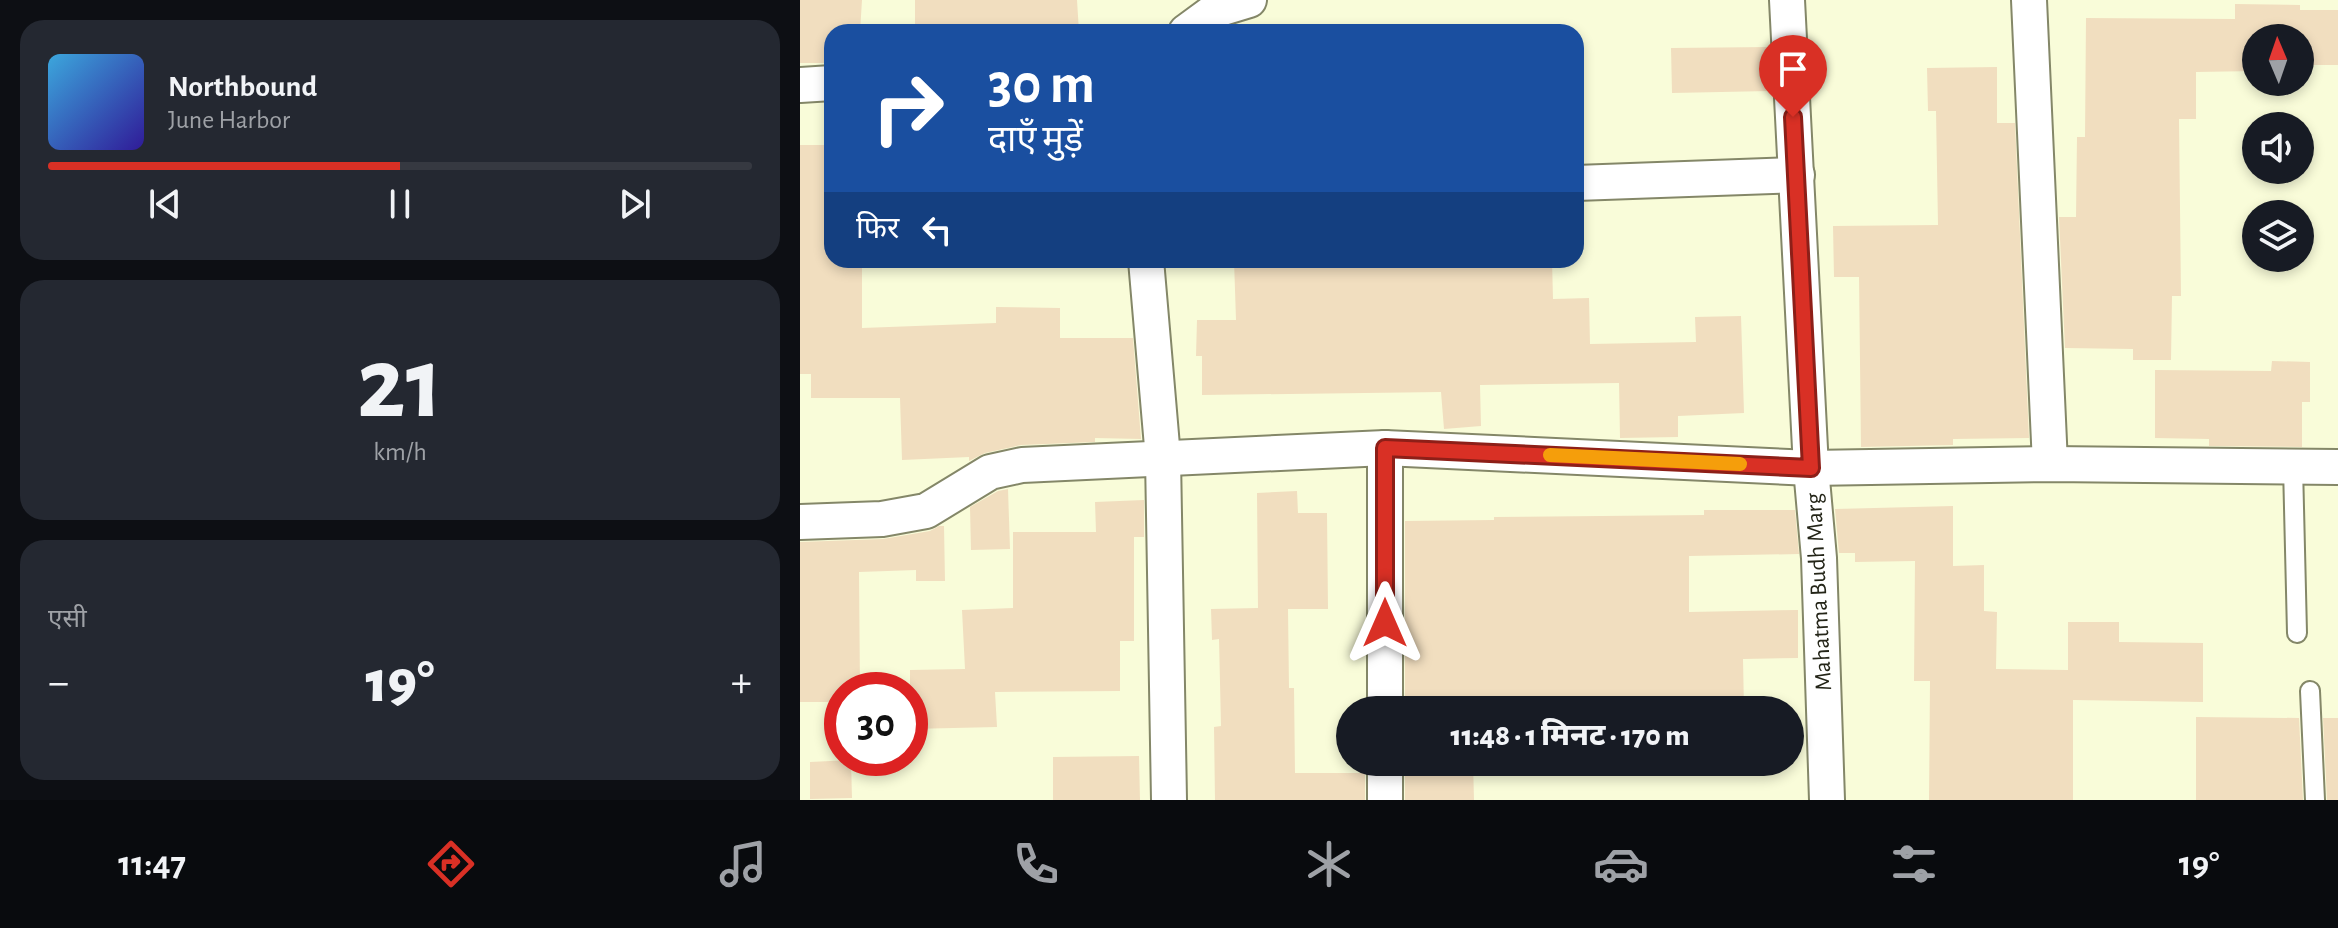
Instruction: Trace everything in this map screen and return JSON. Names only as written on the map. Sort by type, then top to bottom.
[{"type":"street","points":[[1197,24],[1216,10],[1249,0]]},
{"type":"street","name":"Mahatma Budh Marg","points":[[1787,0],[1811,468],[1819,558],[1827,800]]},
{"type":"street","points":[[2029,0],[2050,464]]},
{"type":"street","points":[[800,85],[824,84]]},
{"type":"street","points":[[1584,183],[1797,175]]},
{"type":"street","points":[[1147,268],[1163,458],[1169,800]]},
{"type":"street","points":[[1385,448],[1385,696]]},
{"type":"street","points":[[800,522],[882,519],[926,511],[990,472],[1022,465],[1385,448],[1811,468],[2050,464],[2338,467]]},
{"type":"street","points":[[1385,776],[1385,800]]},
{"type":"lane","points":[[2293,466],[2297,633]]},
{"type":"lane","points":[[2310,691],[2315,800]]},
{"type":"building","points":[[800,0],[862,0],[860,24],[824,24],[824,63],[800,63]]},
{"type":"building","points":[[915,0],[1077,0],[1078,24],[915,24]]},
{"type":"building","points":[[2235,4],[2300,5],[2300,10],[2338,10],[2338,65],[2314,65],[2314,24],[2242,24],[2242,71],[2196,72],[2196,119],[2179,119],[2181,296],[2172,296],[2171,360],[2133,360],[2133,349],[2065,348],[2059,217],[2076,217],[2077,137],[2085,137],[2086,18],[2235,19]]},
{"type":"building","points":[[1769,47],[1770,91],[1672,93],[1671,48]]},
{"type":"building","points":[[1997,67],[1997,123],[2015,123],[2029,438],[1953,439],[1953,445],[1861,447],[1859,277],[1834,277],[1833,226],[1938,225],[1936,111],[1928,111],[1927,68]]},
{"type":"building","points":[[800,145],[824,145],[824,268],[862,268],[862,328],[996,323],[996,307],[1060,308],[1060,338],[1133,338],[1141,439],[1095,438],[1095,442],[1021,445],[985,453],[969,461],[969,457],[902,460],[900,398],[811,398],[811,374],[800,374]]},
{"type":"building","points":[[1234,268],[1552,268],[1553,299],[1589,298],[1590,344],[1696,342],[1695,317],[1741,316],[1744,413],[1678,416],[1678,437],[1620,438],[1619,383],[1480,385],[1481,426],[1444,429],[1441,392],[1202,395],[1202,356],[1196,356],[1197,320],[1236,320]]},
{"type":"building","points":[[2272,361],[2310,362],[2310,402],[2302,402],[2302,447],[2209,446],[2209,439],[2155,438],[2155,370],[2271,371]]},
{"type":"building","points":[[1008,489],[1010,549],[971,550],[970,507],[998,491]]},
{"type":"building","points":[[1297,491],[1298,513],[1327,513],[1328,609],[1288,609],[1289,688],[1294,688],[1295,773],[1365,776],[1365,800],[1215,800],[1214,727],[1221,726],[1219,639],[1212,640],[1211,609],[1258,608],[1257,493]]},
{"type":"building","points":[[1144,500],[1144,537],[1134,537],[1134,641],[1120,641],[1120,691],[995,692],[997,727],[928,729],[928,672],[910,670],[965,669],[962,610],[1013,608],[1013,532],[1096,532],[1095,502]]},
{"type":"building","points":[[1953,506],[1953,566],[1984,565],[1984,611],[1997,612],[1996,669],[2068,670],[2068,622],[2119,622],[2119,642],[2203,643],[2203,702],[2073,700],[2073,800],[1929,800],[1930,681],[1914,681],[1915,561],[1855,562],[1855,553],[1839,553],[1835,509]]},
{"type":"building","points":[[1704,510],[1795,510],[1799,554],[1689,556],[1689,612],[1798,610],[1798,658],[1743,659],[1744,696],[1405,696],[1405,521],[1704,515]]},
{"type":"building","points":[[944,526],[945,581],[916,581],[916,570],[859,572],[860,672],[824,672],[824,702],[800,702],[800,542],[883,539]]},
{"type":"building","points":[[2196,717],[2299,718],[2303,800],[2196,800]]},
{"type":"building","points":[[2323,718],[2338,718],[2338,800],[2327,800]]},
{"type":"building","points":[[1139,756],[1140,800],[1053,800],[1053,757]]},
{"type":"building","points":[[824,761],[824,776],[851,776],[852,798],[810,799],[810,762]]},
{"type":"building","points":[[1405,776],[1473,776],[1474,800],[1405,800]]},
{"type":"slow traffic","points":[[1550,455],[1740,464]]},
{"type":"route","points":[[1385,623],[1385,448],[1811,468],[1793,117]]}]
